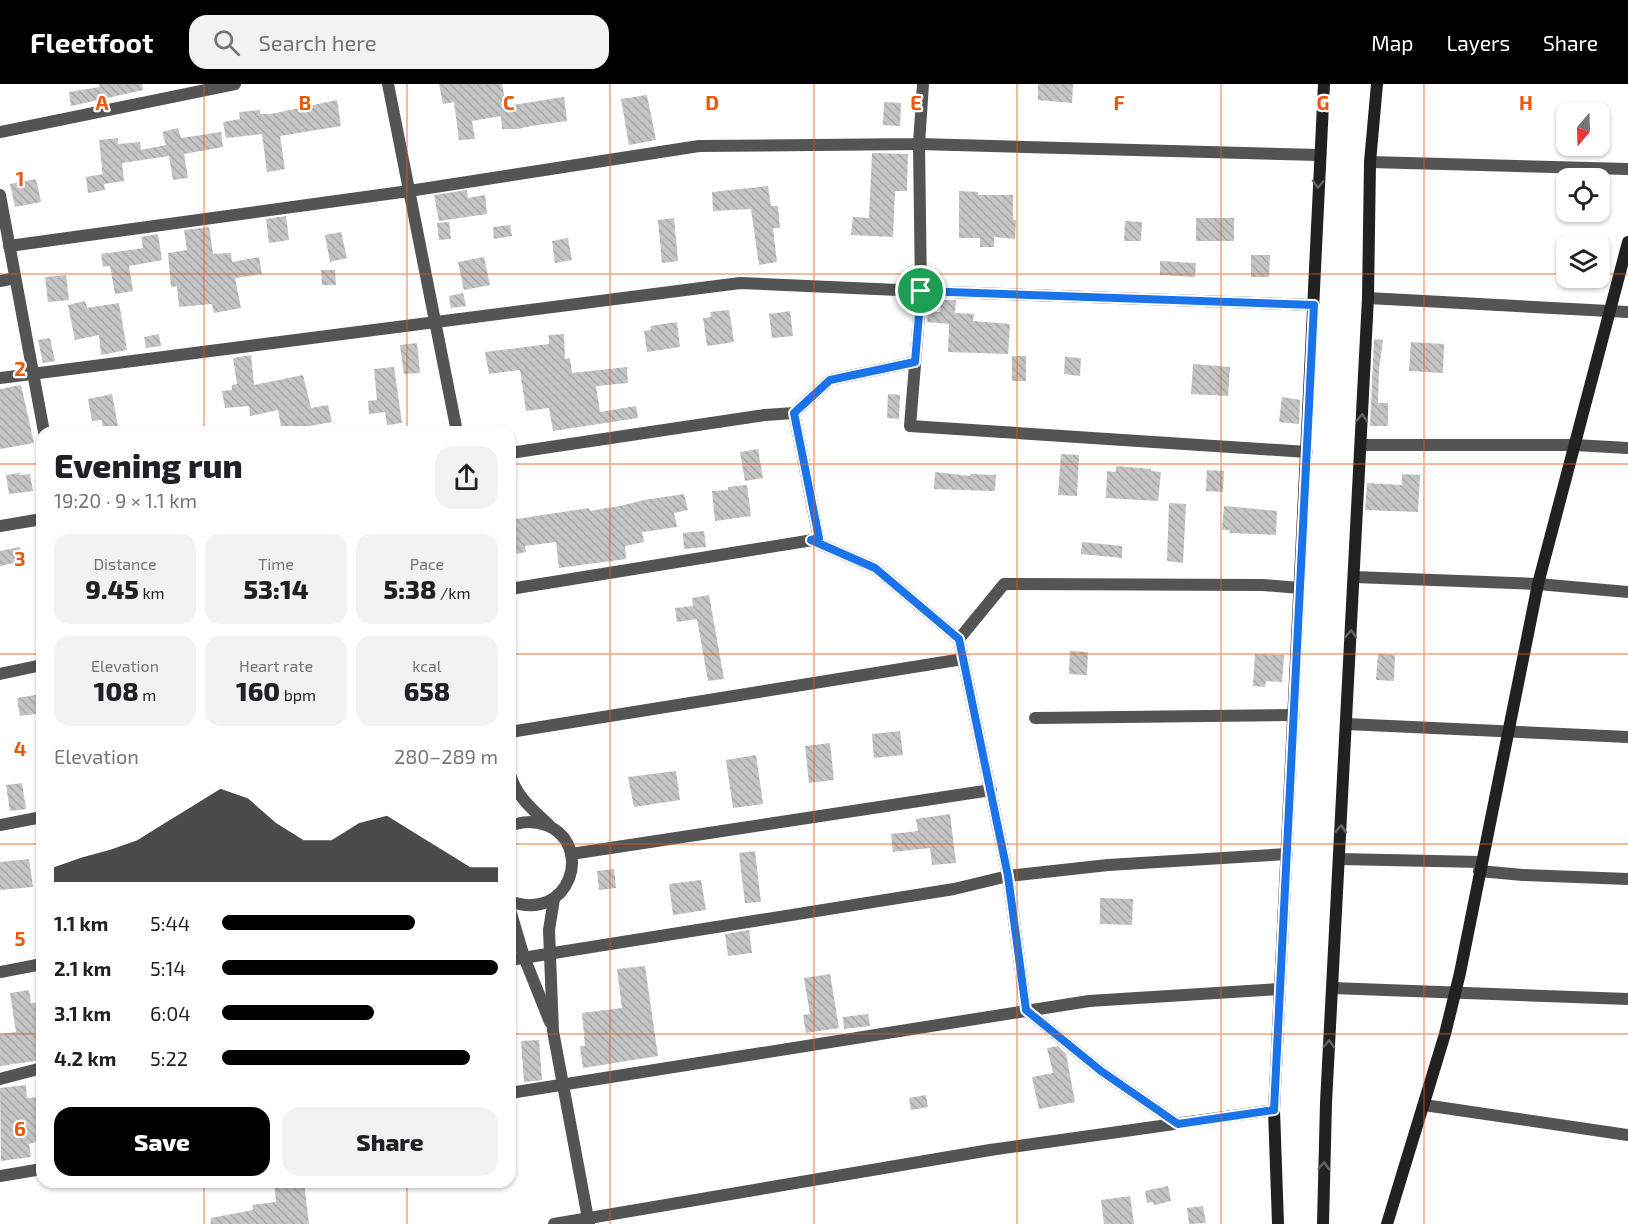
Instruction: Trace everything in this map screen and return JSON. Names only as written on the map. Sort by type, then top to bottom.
[{"type":"main road","points":[[1278,1224],[1274,1110],[1324,84]]},
{"type":"main road","points":[[1323,1224],[1326,1103],[1368,298],[1370,162],[1377,84]]},
{"type":"main road","points":[[1387,1224],[1425,1105],[1455,994],[1538,584],[1628,242]]},
{"type":"street","points":[[0,132],[236,84]]},
{"type":"street","points":[[388,84],[456,426]]},
{"type":"street","points":[[923,84],[919,144],[921,291],[910,426],[1307,452]]},
{"type":"street","points":[[9,246],[409,190],[699,146],[919,144],[1319,155]]},
{"type":"street","points":[[1370,162],[1628,169]]},
{"type":"street","points":[[0,195],[43,426]]},
{"type":"street","points":[[0,280],[15,278]]},
{"type":"street","points":[[0,378],[740,283],[1314,305]]},
{"type":"street","points":[[1368,298],[1628,312]]},
{"type":"street","points":[[516,452],[765,415],[794,413],[830,380],[915,362]]},
{"type":"street","points":[[516,588],[819,538],[794,413]]},
{"type":"street","points":[[1361,445],[1575,444],[1628,448]]},
{"type":"street","points":[[0,526],[36,520]]},
{"type":"street","points":[[811,540],[875,568],[959,639],[1008,876],[1026,1010],[1101,1071],[1178,1124]]},
{"type":"street","points":[[1354,577],[1538,584],[1628,592]]},
{"type":"street","points":[[959,639],[1004,584],[1263,585],[1300,588]]},
{"type":"street","points":[[516,731],[963,659]]},
{"type":"street","points":[[0,674],[36,666]]},
{"type":"street","points":[[1035,718],[1294,716]]},
{"type":"street","points":[[1346,724],[1628,737]]},
{"type":"street","points":[[516,790],[521,799],[564,839],[571,854],[572,871],[566,886],[554,899],[539,906],[522,906],[516,904]]},
{"type":"street","points":[[571,854],[991,790]]},
{"type":"street","points":[[0,825],[36,818]]},
{"type":"street","points":[[516,823],[536,822],[552,828]]},
{"type":"street","points":[[516,959],[954,889],[1008,876],[1108,865],[1287,854]]},
{"type":"street","points":[[1339,859],[1480,866],[1522,875],[1628,879]]},
{"type":"street","points":[[554,899],[549,930],[553,1031],[589,1221]]},
{"type":"street","points":[[516,930],[553,1031]]},
{"type":"street","points":[[0,972],[36,965]]},
{"type":"street","points":[[1332,988],[1628,999]]},
{"type":"street","points":[[516,1092],[1089,1001],[1280,989]]},
{"type":"street","points":[[0,1079],[36,1070]]},
{"type":"street","points":[[1425,1105],[1628,1135]]},
{"type":"street","points":[[554,1224],[589,1221],[990,1150],[1274,1110]]},
{"type":"street","points":[[0,1176],[36,1170]]},
{"type":"building","points":[[99,84],[142,84],[143,90],[71,106],[69,92],[100,87]]},
{"type":"building","points":[[439,84],[502,84],[506,106],[564,97],[567,121],[518,129],[502,129],[501,116],[472,121],[475,139],[459,140],[454,102],[443,104]]},
{"type":"building","points":[[1038,84],[1073,84],[1072,103],[1038,100]]},
{"type":"building","points":[[647,95],[656,140],[629,145],[621,99]]},
{"type":"building","points":[[337,100],[341,126],[280,136],[285,169],[267,172],[262,134],[226,138],[223,122],[240,119],[239,112],[260,110],[260,114],[271,114]]},
{"type":"building","points":[[884,102],[901,103],[900,126],[883,125]]},
{"type":"building","points":[[178,128],[181,138],[221,132],[223,147],[184,154],[188,178],[173,180],[169,156],[122,163],[124,181],[104,184],[105,190],[88,193],[86,177],[103,174],[99,140],[118,138],[118,144],[140,142],[141,150],[166,145],[162,132]]},
{"type":"building","points":[[872,153],[908,154],[907,191],[895,191],[893,237],[851,235],[853,217],[869,218]]},
{"type":"building","points":[[36,179],[41,202],[15,207],[10,184]]},
{"type":"building","points":[[768,186],[771,206],[778,206],[780,228],[773,228],[777,262],[759,265],[751,209],[713,211],[712,192]]},
{"type":"building","points":[[467,190],[468,198],[485,195],[487,214],[439,221],[434,195]]},
{"type":"building","points":[[959,191],[978,192],[978,195],[1013,195],[1013,220],[1016,220],[1015,239],[994,237],[994,247],[980,247],[980,238],[959,238]]},
{"type":"building","points":[[286,216],[289,240],[269,243],[266,219]]},
{"type":"building","points":[[674,218],[678,261],[662,263],[658,220]]},
{"type":"building","points":[[1196,218],[1234,218],[1234,241],[1196,241]]},
{"type":"building","points":[[1125,221],[1142,222],[1141,241],[1124,241]]},
{"type":"building","points":[[449,222],[451,239],[439,240],[437,223]]},
{"type":"building","points":[[510,225],[512,236],[494,239],[493,227]]},
{"type":"building","points":[[209,227],[213,254],[231,253],[232,262],[259,257],[262,274],[235,278],[241,308],[214,313],[212,304],[179,307],[177,286],[171,287],[168,253],[187,250],[184,230]]},
{"type":"building","points":[[341,232],[347,258],[330,262],[325,235]]},
{"type":"building","points":[[158,234],[162,260],[129,266],[133,291],[115,294],[110,266],[103,267],[101,254],[143,248],[141,237]]},
{"type":"building","points":[[568,238],[572,260],[555,263],[552,241]]},
{"type":"building","points":[[1251,255],[1270,255],[1269,277],[1251,277]]},
{"type":"building","points":[[484,257],[490,285],[464,290],[458,262]]},
{"type":"building","points":[[1160,261],[1196,263],[1195,277],[1160,275]]},
{"type":"building","points":[[321,270],[335,270],[336,285],[322,285]]},
{"type":"building","points":[[66,275],[69,300],[48,302],[45,277]]},
{"type":"building","points":[[463,293],[466,306],[451,308],[449,296]]},
{"type":"building","points":[[941,300],[956,300],[955,313],[974,314],[973,321],[1010,324],[1008,354],[948,352],[949,324],[927,322],[928,312],[940,312]]},
{"type":"building","points":[[85,301],[87,308],[119,303],[127,350],[101,355],[99,335],[75,340],[68,305]]},
{"type":"building","points":[[729,310],[734,342],[707,346],[703,318],[711,317],[710,312]]},
{"type":"building","points":[[790,311],[793,336],[772,338],[769,314]]},
{"type":"building","points":[[677,322],[680,347],[647,352],[644,331],[651,330],[650,326]]},
{"type":"building","points":[[159,334],[161,346],[146,348],[144,337]]},
{"type":"building","points":[[564,334],[565,359],[570,358],[572,373],[627,367],[628,383],[596,386],[600,412],[636,406],[638,418],[553,431],[549,408],[526,411],[520,370],[489,374],[485,352],[549,344],[549,335]]},
{"type":"building","points":[[50,338],[55,361],[43,363],[38,340]]},
{"type":"building","points":[[1374,339],[1383,340],[1378,403],[1388,403],[1388,426],[1370,426]]},
{"type":"building","points":[[1411,342],[1444,344],[1443,373],[1409,371]]},
{"type":"building","points":[[417,343],[420,373],[404,374],[400,345]]},
{"type":"building","points":[[251,355],[254,385],[303,375],[311,408],[328,405],[332,422],[309,426],[281,426],[278,410],[250,416],[249,406],[225,408],[222,391],[232,390],[232,385],[237,384],[233,358]]},
{"type":"building","points":[[1012,356],[1026,356],[1026,381],[1012,381]]},
{"type":"building","points":[[1065,357],[1081,358],[1080,376],[1064,374]]},
{"type":"building","points":[[1193,364],[1230,367],[1228,396],[1191,394]]},
{"type":"building","points":[[394,367],[402,423],[387,425],[385,412],[369,414],[368,401],[377,400],[374,369]]},
{"type":"building","points":[[21,385],[34,443],[0,449],[0,389]]},
{"type":"building","points":[[112,394],[118,426],[103,426],[102,420],[92,421],[88,399]]},
{"type":"building","points":[[888,394],[900,395],[899,419],[887,418]]},
{"type":"building","points":[[1282,397],[1300,400],[1299,424],[1279,422]]},
{"type":"building","points":[[758,449],[763,478],[745,481],[740,452]]},
{"type":"building","points":[[1061,454],[1079,455],[1077,496],[1058,495]]},
{"type":"building","points":[[1116,466],[1161,472],[1158,501],[1106,498],[1107,471],[1116,472]]},
{"type":"building","points":[[1207,470],[1224,471],[1223,492],[1206,491]]},
{"type":"building","points":[[935,472],[970,476],[970,474],[996,475],[995,491],[934,489]]},
{"type":"building","points":[[20,473],[20,475],[30,474],[33,491],[9,494],[6,475]]},
{"type":"building","points":[[1402,474],[1420,475],[1418,512],[1365,510],[1367,483],[1402,485]]},
{"type":"building","points":[[747,485],[751,516],[715,521],[712,491]]},
{"type":"building","points":[[684,494],[688,510],[674,513],[677,527],[642,532],[644,542],[625,546],[626,559],[559,568],[556,542],[525,546],[526,552],[516,554],[516,519],[589,508],[590,511]]},
{"type":"building","points":[[1169,503],[1186,504],[1183,563],[1167,561]]},
{"type":"building","points":[[1224,506],[1277,511],[1276,535],[1230,533],[1230,530],[1222,530]]},
{"type":"building","points":[[704,531],[706,547],[684,549],[683,533]]},
{"type":"building","points":[[1082,542],[1122,546],[1122,558],[1081,554]]},
{"type":"building","points":[[20,547],[23,561],[0,566],[0,551]]},
{"type":"building","points":[[709,595],[724,679],[708,681],[697,619],[677,622],[675,608],[693,606],[692,598]]},
{"type":"building","points":[[1070,651],[1088,652],[1087,675],[1069,674]]},
{"type":"building","points":[[1255,654],[1284,655],[1282,682],[1266,681],[1265,687],[1253,686]]},
{"type":"building","points":[[1378,654],[1395,655],[1394,681],[1376,680]]},
{"type":"building","points":[[36,695],[36,714],[20,716],[17,698]]},
{"type":"building","points":[[900,731],[903,755],[874,758],[872,734]]},
{"type":"building","points":[[830,743],[834,780],[809,783],[805,746]]},
{"type":"building","points":[[756,755],[763,804],[733,808],[726,760]]},
{"type":"building","points":[[676,771],[680,800],[634,807],[628,777]]},
{"type":"building","points":[[22,783],[26,809],[10,811],[6,785]]},
{"type":"building","points":[[950,814],[956,863],[932,865],[930,848],[893,852],[891,834],[918,831],[916,819]]},
{"type":"building","points":[[755,851],[761,902],[745,903],[739,853]]},
{"type":"building","points":[[29,859],[33,887],[0,890],[0,862]]},
{"type":"building","points":[[614,869],[616,888],[599,890],[597,871]]},
{"type":"building","points":[[701,880],[706,910],[673,915],[669,884]]},
{"type":"building","points":[[1100,898],[1133,899],[1132,925],[1100,924]]},
{"type":"building","points":[[749,930],[752,953],[728,956],[725,934]]},
{"type":"building","points":[[645,966],[658,1056],[583,1068],[580,1046],[585,1046],[582,1013],[622,1008],[617,969]]},
{"type":"building","points":[[830,974],[839,1028],[806,1033],[803,1015],[810,1014],[804,978]]},
{"type":"building","points":[[29,990],[31,1003],[36,1003],[36,1061],[0,1066],[0,1034],[16,1032],[10,993]]},
{"type":"building","points":[[868,1014],[870,1026],[844,1029],[843,1017]]},
{"type":"building","points":[[539,1040],[542,1080],[524,1082],[521,1041]]},
{"type":"building","points":[[1058,1046],[1066,1054],[1075,1102],[1039,1109],[1032,1077],[1053,1073],[1047,1048]]},
{"type":"building","points":[[26,1085],[27,1098],[36,1097],[36,1142],[29,1144],[31,1157],[1,1161],[0,1088]]},
{"type":"building","points":[[926,1095],[928,1107],[911,1110],[909,1098]]},
{"type":"building","points":[[1168,1186],[1171,1201],[1154,1205],[1153,1202],[1147,1203],[1145,1191]]},
{"type":"building","points":[[275,1188],[305,1188],[309,1224],[211,1224],[211,1218],[253,1210],[252,1205],[276,1202]]},
{"type":"building","points":[[1130,1196],[1134,1224],[1104,1224],[1101,1200]]},
{"type":"building","points":[[1203,1206],[1206,1223],[1189,1224],[1187,1208]]},
{"type":"route","points":[[921,291],[1314,305],[1274,1110],[1178,1124],[1101,1071],[1026,1010],[1008,876],[959,639],[875,568],[811,540],[819,538],[794,413],[830,380],[915,362],[921,291]]}]
